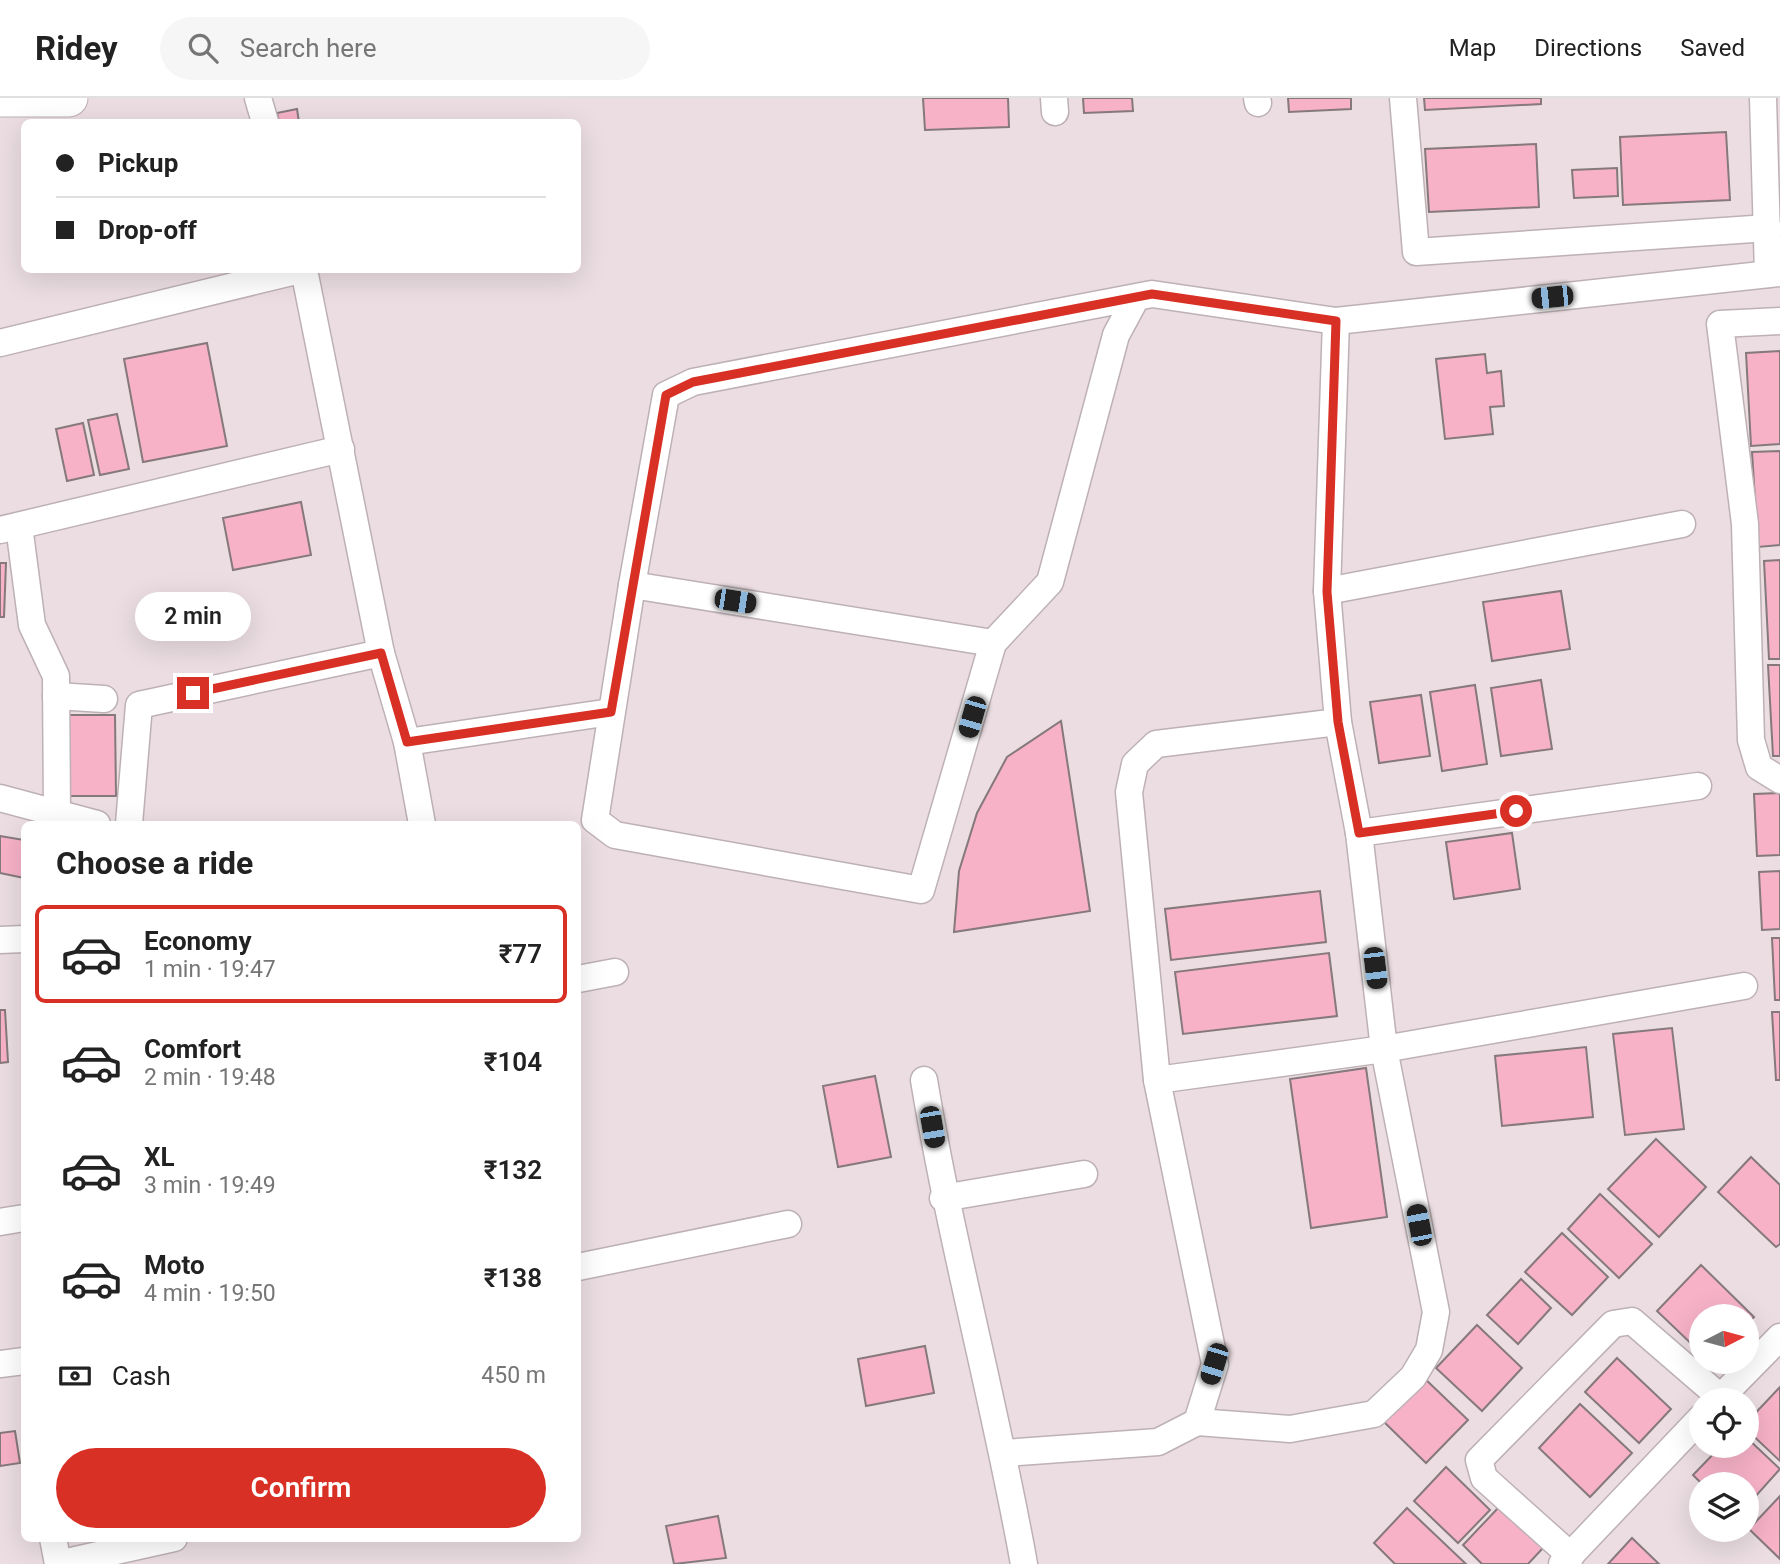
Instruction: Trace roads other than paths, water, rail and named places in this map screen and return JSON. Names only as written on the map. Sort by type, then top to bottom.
[{"type":"main road","points":[[20,99],[69,98]]},
{"type":"street","points":[[258,98],[264,119]]},
{"type":"street","points":[[1404,98],[1416,252],[1768,228]]},
{"type":"street","points":[[1136,298],[1116,335],[1050,582],[993,643],[921,890],[615,835],[595,820],[632,584],[666,395],[693,382],[1152,294],[1336,321],[1774,274],[1768,228],[1769,107]]},
{"type":"street","points":[[0,343],[290,273]]},
{"type":"street","points":[[303,273],[381,653],[407,742],[421,821]]},
{"type":"street","points":[[1004,1453],[1158,1442],[1197,1422],[1290,1430],[1374,1413],[1413,1377],[1429,1350],[1436,1312],[1384,1049],[1359,833],[1338,722],[1327,592],[1336,321]]},
{"type":"street","points":[[1780,321],[1720,324],[1745,524],[1752,740],[1759,767],[1780,780]]},
{"type":"street","points":[[57,813],[56,677],[32,625],[9,528],[341,449]]},
{"type":"street","points":[[1327,592],[1682,524]]},
{"type":"street","points":[[632,584],[993,643]]},
{"type":"street","points":[[129,821],[139,705],[381,653]]},
{"type":"street","points":[[56,696],[104,699]]},
{"type":"street","points":[[407,742],[611,712]]},
{"type":"street","points":[[1197,1422],[1214,1364],[1157,1080],[1129,792],[1135,764],[1156,744],[1338,722]]},
{"type":"street","points":[[1359,833],[1698,786]]},
{"type":"street","points":[[0,798],[86,821]]},
{"type":"street","points":[[0,940],[21,939]]},
{"type":"street","points":[[581,978],[614,972]]},
{"type":"street","points":[[1157,1080],[1384,1049],[1744,986]]},
{"type":"street","points":[[924,1080],[943,1198],[1004,1453],[1024,1564]]},
{"type":"street","points":[[943,1198],[1084,1174]]},
{"type":"street","points":[[0,1222],[21,1218]]},
{"type":"street","points":[[581,1266],[788,1224]]},
{"type":"street","points":[[1689,1431],[1566,1560],[1484,1478],[1479,1460],[1613,1324],[1632,1321],[1707,1388]]},
{"type":"street","points":[[1730,1388],[1779,1340]]},
{"type":"street","points":[[0,1364],[21,1361]]},
{"type":"street","points":[[54,1542],[58,1564],[156,1542]]}]
